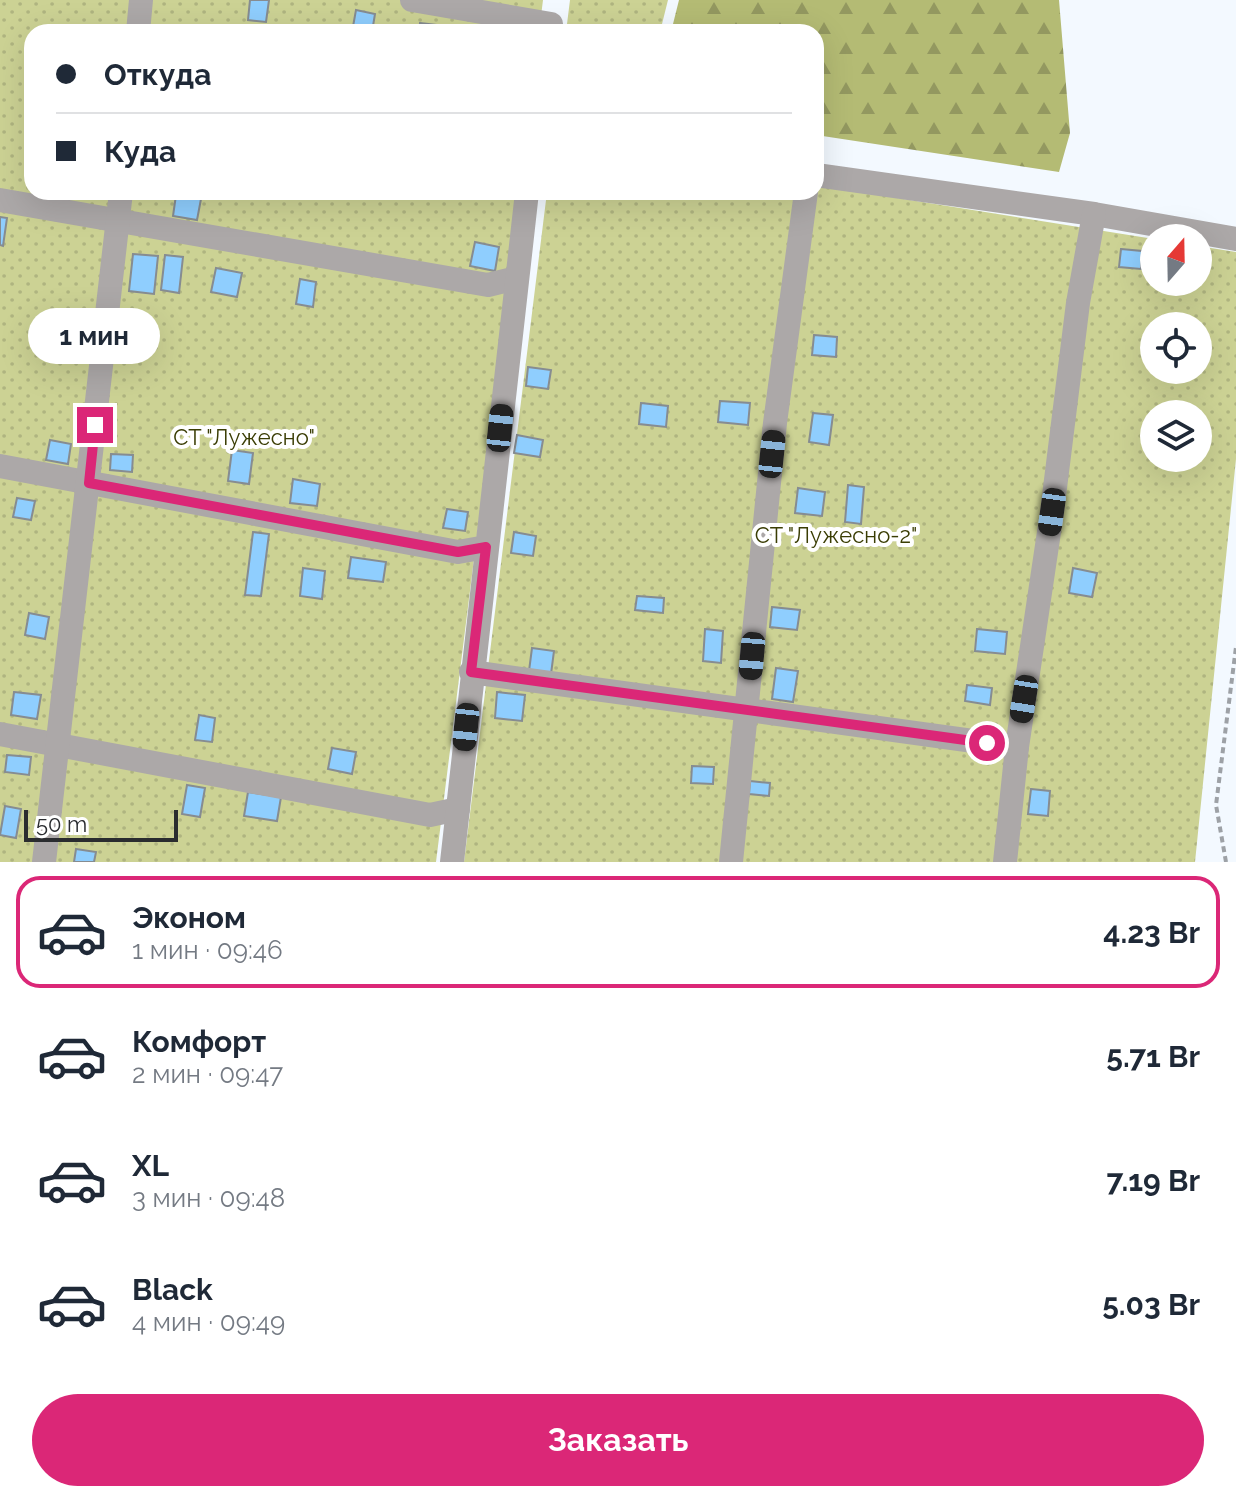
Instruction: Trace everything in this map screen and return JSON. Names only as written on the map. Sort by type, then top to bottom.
[{"type":"lane","points":[[139,24],[141,0]]},
{"type":"lane","points":[[412,0],[552,19]]},
{"type":"lane","points":[[824,176],[1094,214],[1236,239]]},
{"type":"lane","points":[[0,200],[488,285],[517,278]]},
{"type":"lane","points":[[44,862],[120,200]]},
{"type":"lane","points":[[452,862],[526,200]]},
{"type":"lane","points":[[731,862],[775,423],[805,200]]},
{"type":"lane","points":[[1005,862],[1017,747],[1052,512],[1078,303],[1094,214]]},
{"type":"lane","points":[[0,466],[458,552],[486,547]]},
{"type":"lane","points":[[471,672],[1017,747]]},
{"type":"lane","points":[[0,734],[430,815],[458,809]]},
{"type":"path","points":[[1226,862],[1216,805],[1236,647]]},
{"type":"green space","name":"СТ \"Лужесно\"","points":[[0,0],[543,0],[540,24],[24,24],[24,200],[519,200],[436,862],[0,862]]},
{"type":"green space","points":[[570,0],[668,0],[662,24],[567,24]]},
{"type":"green space","points":[[679,0],[1059,0],[1070,133],[1059,172],[824,136],[824,24],[673,24]]},
{"type":"green space","name":"СТ \"Лужесно-2\"","points":[[824,186],[1140,237],[1140,296],[1212,296],[1212,248],[1236,252],[1236,459],[1195,862],[464,862],[546,200],[824,200]]},
{"type":"building","points":[[250,0],[269,0],[266,22],[248,20]]},
{"type":"building","points":[[356,10],[375,14],[373,24],[353,24]]},
{"type":"building","points":[[175,200],[201,200],[197,220],[173,216]]},
{"type":"building","points":[[0,217],[7,218],[3,246],[0,245]]},
{"type":"building","points":[[475,242],[499,247],[495,271],[470,266]]},
{"type":"building","points":[[1121,249],[1140,251],[1140,269],[1119,267]]},
{"type":"building","points":[[133,254],[158,256],[154,294],[129,291]]},
{"type":"building","points":[[165,255],[183,257],[179,293],[161,290]]},
{"type":"building","points":[[216,268],[242,273],[237,297],[211,292]]},
{"type":"building","points":[[300,279],[316,282],[313,307],[296,304]]},
{"type":"building","points":[[814,335],[837,337],[836,357],[812,355]]},
{"type":"building","points":[[528,367],[551,370],[548,389],[526,386]]},
{"type":"building","points":[[720,401],[750,403],[748,425],[718,422]]},
{"type":"building","points":[[641,403],[668,406],[666,427],[639,424]]},
{"type":"building","points":[[813,413],[833,415],[829,445],[809,442]]},
{"type":"building","points":[[517,435],[543,440],[540,457],[514,453]]},
{"type":"building","points":[[50,440],[71,444],[68,464],[46,460]]},
{"type":"building","points":[[232,450],[253,453],[249,484],[228,481]]},
{"type":"building","points":[[111,454],[133,455],[132,472],[110,470]]},
{"type":"building","points":[[293,479],[320,484],[317,506],[290,503]]},
{"type":"building","points":[[848,485],[864,487],[861,524],[845,522]]},
{"type":"building","points":[[798,488],[825,492],[822,516],[795,513]]},
{"type":"building","points":[[17,498],[35,501],[31,520],[13,517]]},
{"type":"building","points":[[447,509],[468,512],[465,531],[443,528]]},
{"type":"building","points":[[253,532],[269,534],[261,596],[245,595]]},
{"type":"building","points":[[514,532],[536,536],[533,556],[511,553]]},
{"type":"building","points":[[351,557],[386,562],[383,582],[348,578]]},
{"type":"building","points":[[303,568],[325,571],[322,599],[300,596]]},
{"type":"building","points":[[1073,568],[1097,573],[1092,597],[1069,593]]},
{"type":"building","points":[[637,596],[664,598],[663,613],[635,610]]},
{"type":"building","points":[[772,607],[800,610],[797,630],[770,627]]},
{"type":"building","points":[[29,613],[49,617],[45,639],[25,635]]},
{"type":"building","points":[[705,629],[723,631],[721,663],[703,661]]},
{"type":"building","points":[[977,629],[1007,632],[1005,654],[975,651]]},
{"type":"building","points":[[532,648],[554,651],[551,674],[529,671]]},
{"type":"building","points":[[776,668],[798,671],[793,702],[772,699]]},
{"type":"building","points":[[967,685],[992,688],[990,705],[965,701]]},
{"type":"building","points":[[14,692],[41,695],[37,719],[11,715]]},
{"type":"building","points":[[497,692],[525,695],[522,721],[495,718]]},
{"type":"building","points":[[199,715],[215,718],[212,742],[195,740]]},
{"type":"building","points":[[332,748],[356,752],[352,774],[328,769]]},
{"type":"building","points":[[7,755],[31,757],[29,775],[5,772]]},
{"type":"building","points":[[692,766],[714,767],[713,784],[691,783]]},
{"type":"building","points":[[750,781],[770,783],[769,796],[749,794]]},
{"type":"building","points":[[187,785],[205,788],[200,817],[182,814]]},
{"type":"building","points":[[1031,789],[1050,791],[1048,816],[1028,814]]},
{"type":"building","points":[[248,792],[281,797],[277,821],[244,816]]},
{"type":"building","points":[[5,806],[21,809],[16,838],[0,835]]},
{"type":"building","points":[[76,849],[96,852],[94,862],[74,862]]},
{"type":"route","points":[[95,425],[89,483],[458,552],[486,547],[471,672],[987,743]]}]
